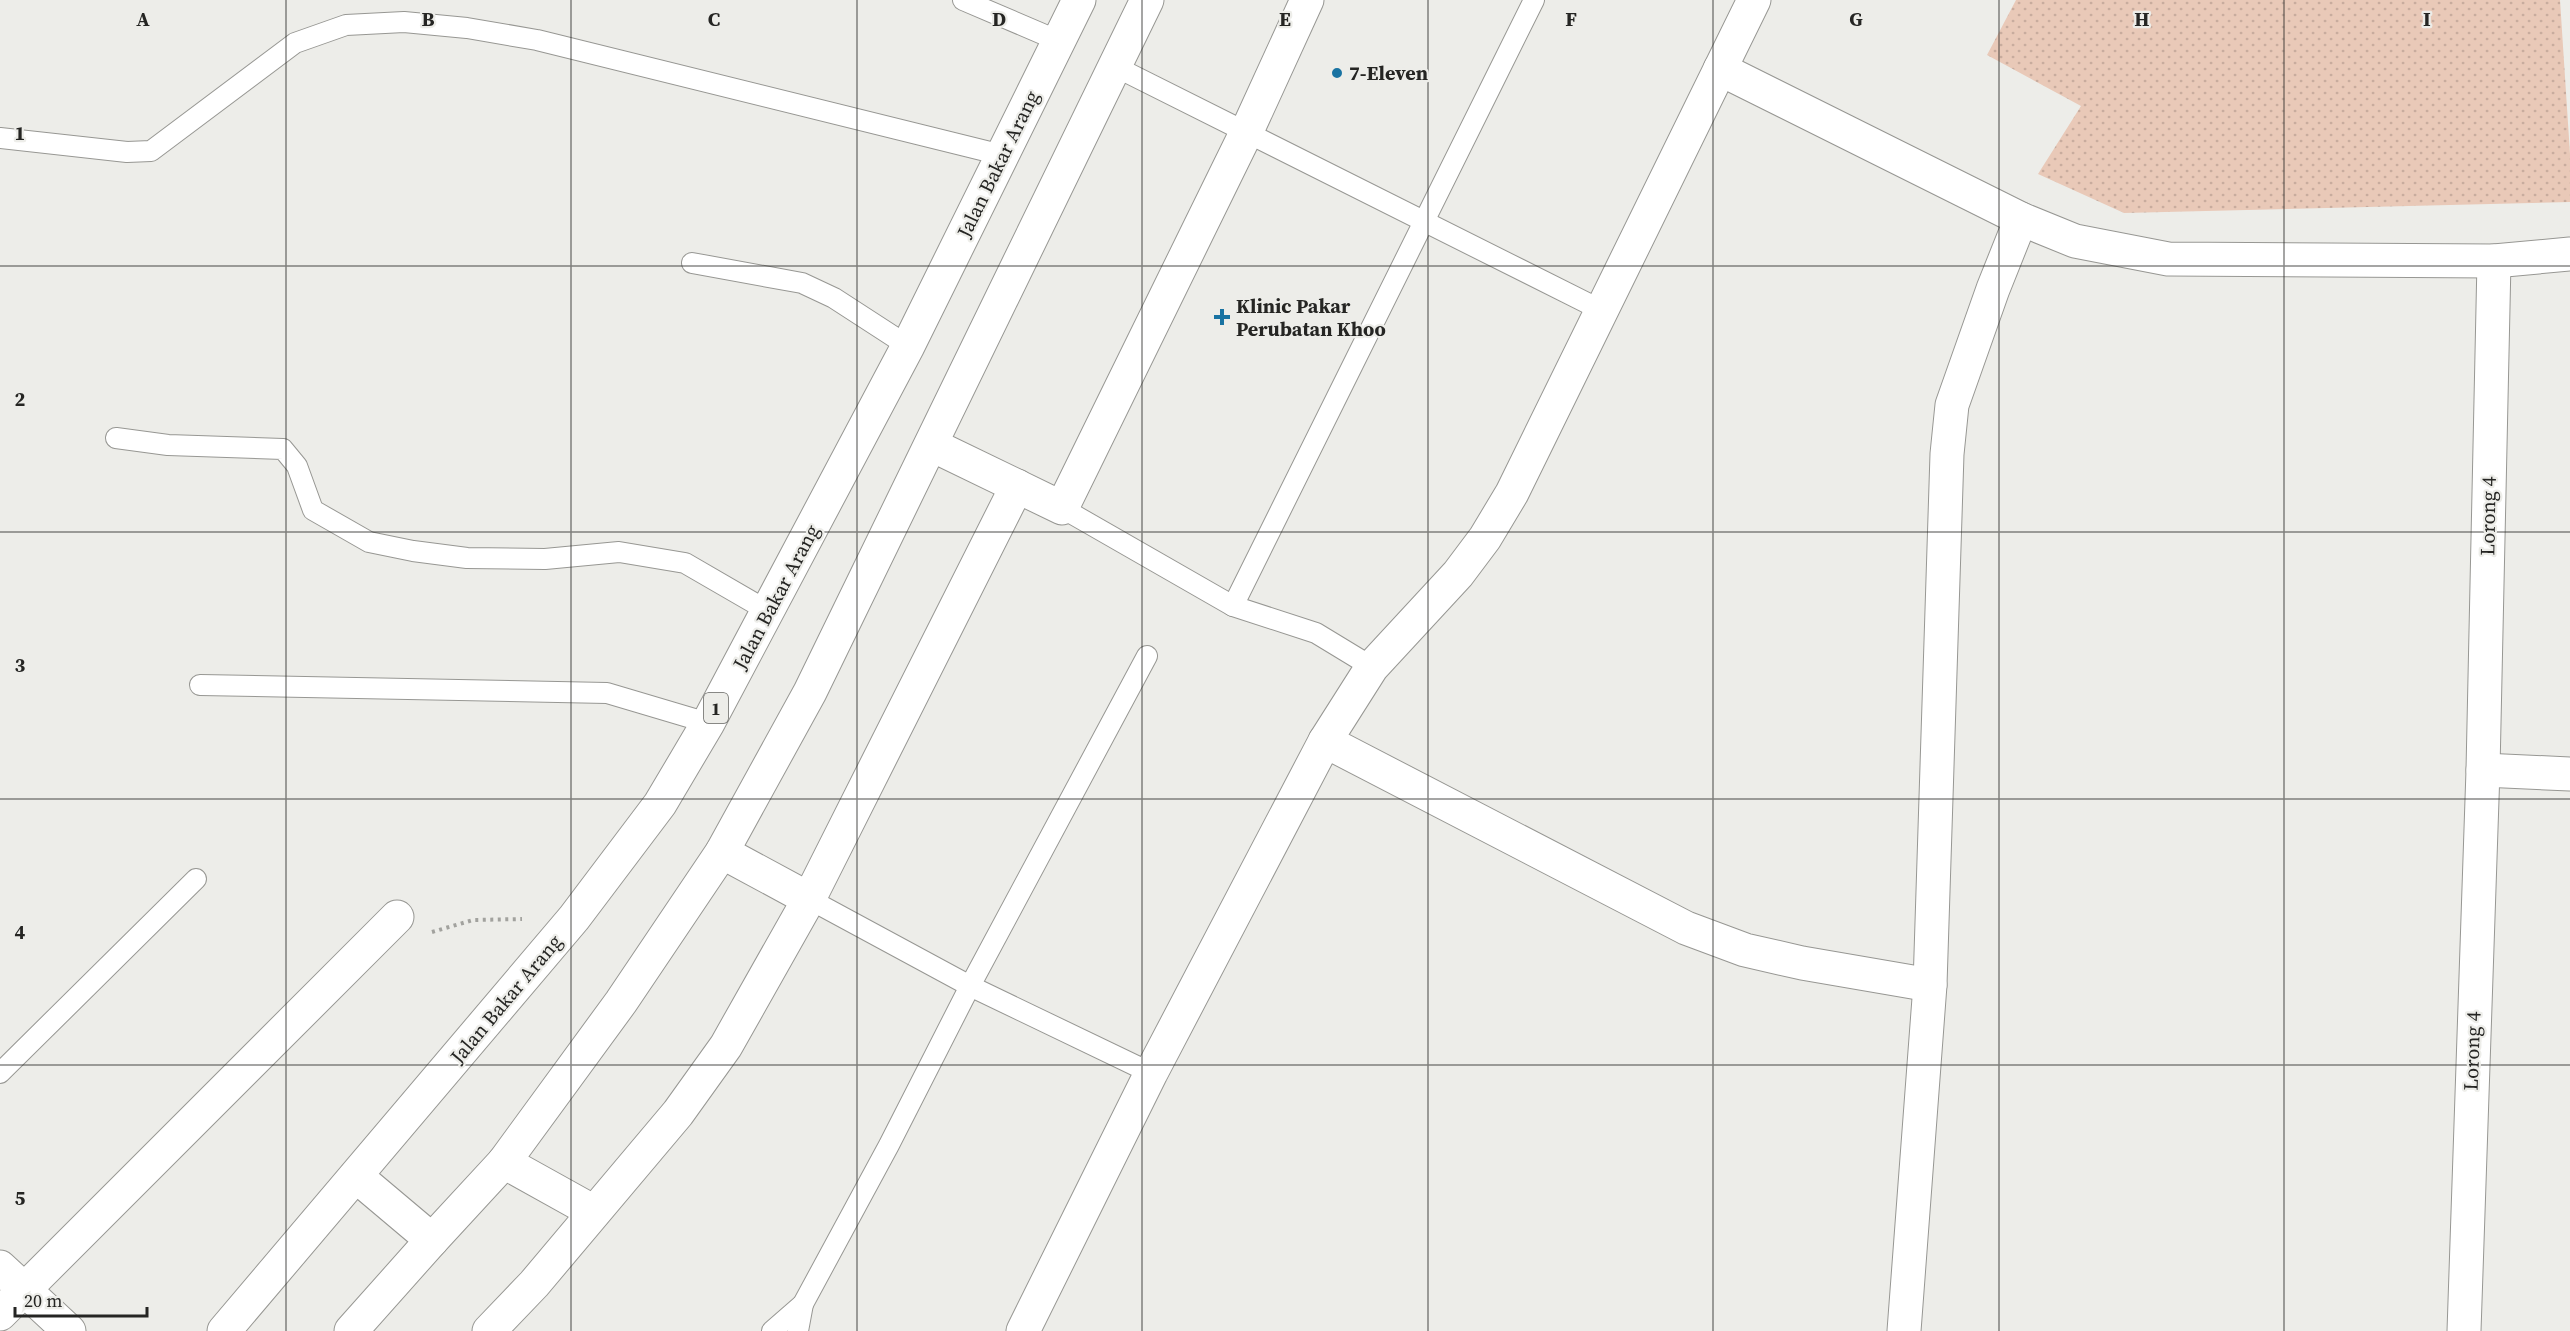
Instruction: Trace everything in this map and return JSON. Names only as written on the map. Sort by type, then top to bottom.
[{"type":"street","name":"Jalan Bakar Arang","points":[[224,1331],[574,918],[660,804],[708,723],[908,346],[1079,0]]},
{"type":"street","points":[[351,1331],[504,1162],[621,1002],[722,852],[810,692],[932,446],[1147,0]]},
{"type":"street","points":[[932,446],[1062,508],[1247,131],[1307,0]]},
{"type":"street","points":[[1023,1331],[1151,1073],[1325,741],[1372,667],[1458,573],[1485,538],[1512,493],[1754,0]]},
{"type":"street","points":[[1720,69],[2021,219],[2076,241],[2168,259],[2494,261],[2570,254]]},
{"type":"street","points":[[1904,1331],[1930,986],[1947,466],[1952,405],[1993,289],[2021,219]]},
{"type":"street","name":"Lorong 4","points":[[2464,1331],[2483,770],[2494,261]]},
{"type":"street","points":[[489,1331],[534,1284],[678,1113],[726,1046],[809,900],[1017,486]]},
{"type":"street","points":[[1325,741],[1686,928],[1745,950],[1802,963],[1930,986]]},
{"type":"street","points":[[2483,770],[2570,774]]},
{"type":"street","points":[[722,852],[809,900]]},
{"type":"street","points":[[0,1314],[397,917]]},
{"type":"street","points":[[504,1162],[594,1212]]},
{"type":"street","points":[[357,1176],[432,1240]]},
{"type":"street","points":[[0,1267],[69,1331]]},
{"type":"lane","points":[[963,0],[1059,41]]},
{"type":"lane","points":[[1233,606],[1534,0]]},
{"type":"lane","points":[[2,139],[127,152],[151,151],[296,43],[346,25],[404,22],[467,28],[537,40],[1002,155]]},
{"type":"lane","points":[[1114,66],[1601,310]]},
{"type":"lane","points":[[692,263],[802,283],[834,298],[908,346]]},
{"type":"lane","points":[[116,438],[168,445],[282,449],[297,466],[313,510],[369,542],[412,551],[467,558],[545,559],[619,552],[659,557],[685,563],[768,611]]},
{"type":"lane","points":[[1062,508],[1233,606],[1316,633],[1372,667]]},
{"type":"lane","points":[[798,1331],[803,1304],[1147,656]]},
{"type":"lane","points":[[200,685],[607,693],[708,723]]},
{"type":"lane","points":[[0,1073],[196,879]]},
{"type":"lane","points":[[809,900],[970,986],[1151,1073]]},
{"type":"lane","points":[[772,1331],[803,1304]]},
{"type":"path","points":[[429,933],[473,920],[574,918]]},
{"type":"shaded area","points":[[2016,0],[2560,0],[2570,154],[2570,202],[2124,213],[2038,174],[2081,106],[1987,55]]},
{"type":"place","name":"7-Eleven","points":[[1337,73]]},
{"type":"place","name":"Klinic Pakar Perubatan Khoo","points":[[1222,317]]}]
